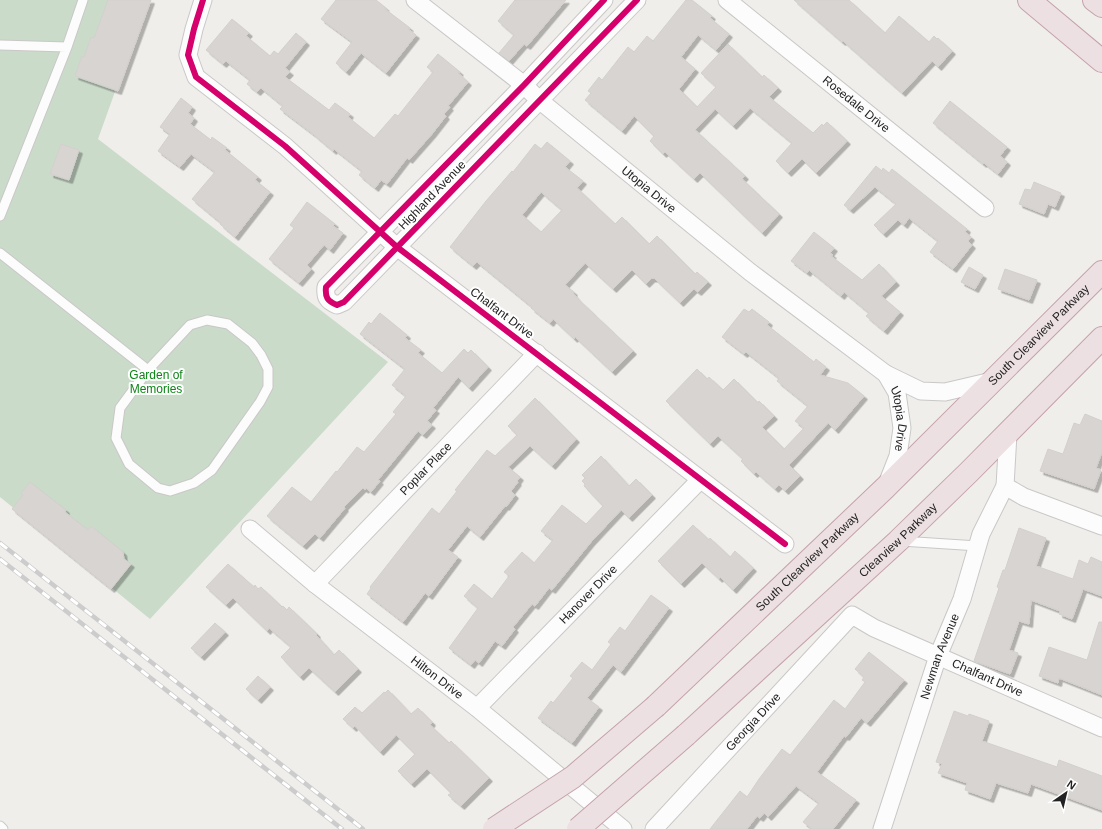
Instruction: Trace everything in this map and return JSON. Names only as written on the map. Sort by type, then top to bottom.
[{"type":"highway","points":[[1029,0],[1102,61]]},
{"type":"highway","points":[[1094,0],[1102,6]]},
{"type":"highway","name":"South Clearview Parkway","points":[[494,829],[573,777],[656,706],[886,488],[1102,272]]},
{"type":"highway","name":"Clearview Parkway","points":[[578,829],[686,735],[898,541],[1008,434],[1102,338]]},
{"type":"street","name":"Chalfant Drive","points":[[203,0],[188,56],[196,77],[285,146],[397,246],[785,544]]},
{"type":"street","name":"Utopia Drive","points":[[415,0],[524,85],[539,100],[750,272],[886,374],[921,391],[945,392],[992,381]]},
{"type":"street","name":"Highland Avenue","points":[[604,0],[524,85],[326,287],[325,295],[329,301],[337,305],[344,302],[637,0]]},
{"type":"street","name":"Rosedale Drive","points":[[727,0],[985,208]]},
{"type":"street","name":"Poplar Place","points":[[315,584],[537,354]]},
{"type":"street","name":"Utopia Drive","points":[[886,374],[897,393],[902,428],[898,456],[886,488]]},
{"type":"street","points":[[1008,434],[1004,486],[1024,497],[1102,526]]},
{"type":"street","name":"Hanover Drive","points":[[477,708],[700,480]]},
{"type":"street","name":"Newman Avenue","points":[[882,829],[938,656],[962,599],[981,534],[1004,486]]},
{"type":"street","name":"Hilton Drive","points":[[250,529],[315,584],[477,708],[623,829]]},
{"type":"street","name":"Chalfant Drive","points":[[852,615],[874,628],[1102,728]]},
{"type":"street","name":"Georgia Drive","points":[[654,829],[852,615]]},
{"type":"lane","points":[[0,216],[67,47],[83,0]]},
{"type":"lane","points":[[0,45],[67,47]]},
{"type":"lane","points":[[0,254],[148,370]]},
{"type":"lane","points":[[207,320],[228,324],[252,342],[268,369],[268,388],[260,402],[212,470],[194,483],[170,491],[158,488],[129,464],[116,438],[120,408],[148,370],[190,325],[207,320]]},
{"type":"lane","points":[[898,541],[978,546]]},
{"type":"lane","points":[[0,826],[3,829]]},
{"type":"green space","name":"Garden of Memories","points":[[0,0],[148,0],[98,139],[388,362],[150,619],[0,497]]},
{"type":"building","points":[[108,0],[151,0],[118,91],[75,76],[91,37],[94,38]]},
{"type":"building","points":[[336,0],[376,0],[386,8],[385,9],[410,28],[408,29],[416,35],[386,73],[361,53],[346,72],[336,63],[352,42],[321,19]]},
{"type":"building","points":[[515,0],[566,0],[527,46],[524,44],[509,61],[499,53],[514,35],[498,21]]},
{"type":"building","points":[[686,0],[692,0],[712,16],[710,18],[729,34],[716,50],[698,35],[681,57],[695,69],[679,89],[697,107],[716,87],[701,73],[728,44],[762,77],[764,75],[778,88],[769,97],[813,133],[822,124],[823,126],[827,122],[847,141],[816,173],[802,159],[788,173],[776,161],[792,143],[750,108],[733,126],[715,109],[695,130],[745,176],[742,179],[779,214],[762,233],[700,173],[694,179],[665,152],[663,154],[650,141],[654,136],[634,116],[622,131],[585,100],[591,93],[588,91],[599,77],[602,80],[628,47],[634,52],[647,36],[653,41]]},
{"type":"building","points":[[794,0],[849,0],[885,33],[899,16],[929,42],[934,36],[952,51],[938,67],[932,61],[902,93]]},
{"type":"building","points":[[232,19],[249,33],[246,36],[270,56],[274,51],[278,54],[296,33],[306,42],[285,68],[290,72],[285,77],[329,110],[335,103],[350,114],[348,117],[374,138],[395,114],[398,116],[433,72],[427,67],[438,54],[460,72],[458,73],[468,82],[448,106],[450,107],[444,114],[446,116],[432,134],[409,160],[407,158],[387,184],[381,180],[375,188],[359,175],[362,171],[334,149],[333,151],[280,109],[283,106],[261,88],[257,92],[247,84],[250,80],[226,61],[223,64],[206,50]]},
{"type":"building","points":[[181,98],[192,107],[188,113],[194,118],[190,124],[211,140],[212,137],[227,148],[225,150],[258,177],[255,180],[270,192],[235,237],[220,224],[221,223],[192,199],[215,172],[191,154],[180,167],[158,151],[170,134],[160,127]]},
{"type":"building","points":[[950,101],[1007,147],[1000,156],[1007,162],[998,174],[984,163],[983,164],[933,123]]},
{"type":"building","points":[[547,142],[570,161],[565,167],[583,181],[577,188],[615,224],[622,217],[649,244],[657,236],[695,274],[697,272],[708,282],[698,292],[694,289],[680,303],[654,278],[646,284],[632,270],[613,289],[585,263],[565,285],[574,292],[573,293],[578,299],[633,351],[612,372],[575,337],[574,339],[553,319],[550,323],[477,262],[473,266],[450,247],[486,201],[512,171],[513,172],[535,144],[541,149]],"holes":[[[541,192],[562,210],[541,232],[522,215]]]},
{"type":"building","points":[[61,144],[79,150],[69,180],[50,174]]},
{"type":"building","points":[[876,166],[882,171],[883,168],[889,173],[892,169],[967,229],[965,232],[971,237],[968,241],[972,245],[953,269],[930,252],[938,241],[909,218],[904,225],[898,220],[883,234],[874,225],[896,204],[875,187],[850,210],[844,205]]},
{"type":"building","points":[[1034,182],[1061,193],[1055,207],[1048,204],[1044,214],[1019,204],[1025,189],[1031,190]]},
{"type":"building","points":[[307,202],[335,224],[333,226],[343,233],[330,250],[324,245],[307,265],[311,269],[299,283],[269,259],[294,228],[290,225]]},
{"type":"building","points":[[814,232],[834,248],[830,253],[833,255],[831,256],[862,280],[879,264],[896,282],[881,296],[900,312],[884,331],[866,316],[869,313],[844,292],[841,296],[809,270],[807,273],[791,261]]},
{"type":"building","points":[[969,267],[983,275],[975,289],[961,282]]},
{"type":"building","points":[[1005,269],[1037,280],[1029,300],[998,289]]},
{"type":"building","points":[[744,309],[749,312],[752,309],[769,322],[767,325],[814,362],[816,359],[826,367],[820,375],[848,383],[864,396],[835,430],[828,423],[789,465],[800,476],[785,491],[779,485],[775,489],[756,472],[754,474],[741,461],[743,459],[718,436],[710,444],[666,401],[697,369],[707,379],[709,377],[723,390],[734,379],[758,403],[759,401],[774,416],[762,427],[784,449],[804,428],[795,421],[808,406],[777,381],[779,378],[746,352],[744,354],[722,337]]},
{"type":"building","points":[[380,313],[407,335],[405,338],[421,350],[418,353],[442,373],[464,349],[468,353],[471,350],[488,367],[469,388],[458,377],[433,408],[436,410],[427,421],[432,425],[423,435],[418,431],[378,480],[380,481],[371,492],[366,488],[365,490],[363,488],[344,507],[345,508],[320,538],[315,534],[303,546],[267,516],[292,487],[311,502],[357,447],[364,452],[396,414],[393,412],[406,396],[392,385],[405,369],[360,334],[369,322],[371,324]]},
{"type":"building","points":[[535,398],[576,439],[552,466],[530,446],[508,467],[520,477],[511,491],[515,495],[480,537],[467,526],[448,550],[458,557],[429,596],[425,593],[403,622],[367,594],[371,588],[370,587],[432,508],[439,514],[457,491],[455,490],[487,450],[495,456],[517,435],[508,426]]},
{"type":"building","points":[[1085,414],[1102,421],[1102,452],[1096,468],[1101,470],[1094,489],[1040,471],[1048,449],[1063,454],[1074,423],[1080,425]]},
{"type":"building","points":[[601,456],[629,486],[636,479],[652,495],[629,518],[621,510],[591,542],[552,590],[549,588],[535,606],[532,604],[513,627],[515,629],[502,646],[495,641],[479,663],[475,660],[471,665],[449,648],[478,608],[464,596],[474,584],[492,599],[509,576],[504,572],[522,552],[534,563],[553,540],[541,531],[562,505],[586,524],[603,506],[584,486],[585,484],[582,481],[585,478],[582,475]]},
{"type":"building","points":[[30,482],[66,510],[65,512],[88,530],[91,526],[123,552],[124,559],[131,564],[111,589],[12,509],[23,495],[21,493]]},
{"type":"building","points":[[693,525],[709,540],[710,538],[730,557],[735,551],[753,568],[733,590],[720,577],[719,579],[702,563],[681,584],[658,561]]},
{"type":"building","points":[[1019,528],[1046,538],[1036,566],[1073,579],[1079,560],[1088,564],[1091,557],[1102,562],[1102,596],[1083,589],[1072,619],[1059,614],[1060,611],[1031,600],[1029,624],[1019,621],[1009,650],[1018,653],[1010,674],[974,661],[999,588],[997,587],[1003,570],[1005,570]]},
{"type":"building","points":[[228,564],[254,587],[255,585],[258,589],[261,587],[282,607],[283,606],[287,610],[289,607],[317,634],[316,635],[334,655],[339,650],[358,669],[335,692],[309,668],[300,677],[281,657],[291,647],[269,628],[267,631],[233,598],[226,605],[206,587]]},
{"type":"building","points":[[651,595],[669,608],[621,672],[613,665],[587,698],[599,707],[572,743],[538,718],[551,701],[553,703],[573,678],[570,676],[582,662],[592,670],[611,644],[608,642],[620,627],[625,631]]},
{"type":"building","points":[[1099,622],[1102,622],[1102,695],[1059,678],[1058,683],[1039,676],[1049,647],[1087,660]]},
{"type":"building","points":[[215,623],[225,632],[201,657],[191,648]]},
{"type":"building","points":[[869,652],[904,680],[867,723],[861,718],[846,737],[844,736],[817,772],[856,800],[833,829],[812,829],[803,822],[819,803],[796,786],[768,817],[764,813],[760,818],[757,816],[747,829],[710,829],[740,791],[747,797],[782,749],[790,755],[834,700],[845,709],[865,682],[862,680],[864,677],[855,669]]},
{"type":"building","points":[[258,676],[270,687],[258,700],[246,689]]},
{"type":"building","points":[[388,690],[411,714],[418,708],[432,722],[430,725],[449,743],[451,741],[489,778],[461,806],[448,795],[451,793],[427,769],[411,784],[398,771],[415,754],[396,735],[380,752],[355,726],[353,728],[343,719],[355,707],[362,713]]},
{"type":"building","points":[[954,711],[968,716],[969,714],[989,721],[982,741],[1057,767],[1059,760],[1102,776],[1102,810],[1031,784],[1028,793],[996,783],[990,799],[965,790],[967,783],[938,773],[942,764],[936,762]]},
{"type":"railway","points":[[0,543],[363,829]]},
{"type":"railway","points":[[0,559],[342,829]]},
{"type":"cycle path","points":[[203,0],[188,55],[196,77],[285,146],[397,247],[785,544]]},
{"type":"cycle path","points":[[604,0],[524,85],[326,287],[326,296],[331,302],[337,305],[344,302],[637,0]]}]
